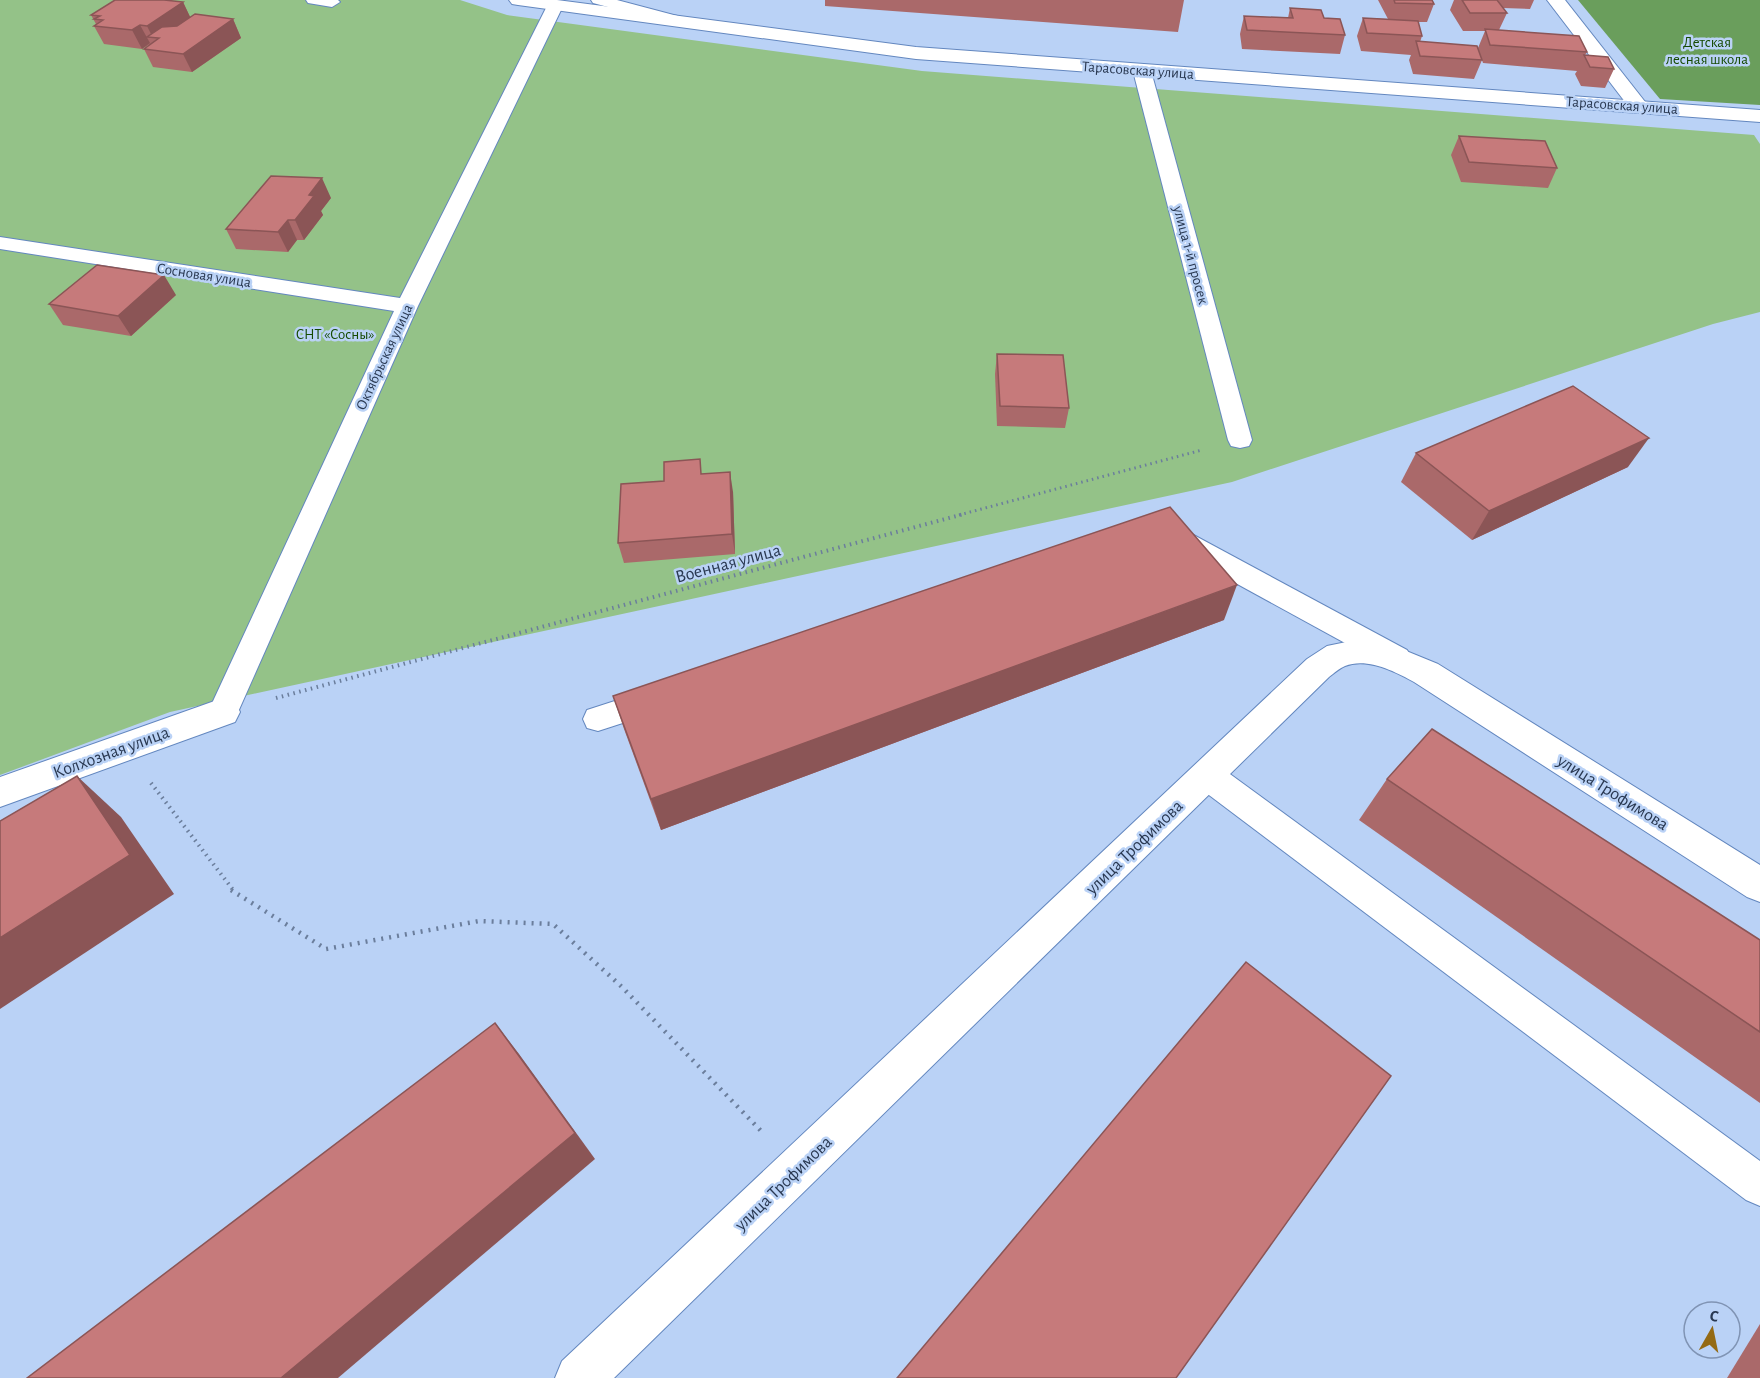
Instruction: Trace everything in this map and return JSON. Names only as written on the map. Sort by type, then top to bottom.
[{"type":"street","name":"Тарасовская улица","points":[[518,0],[916,53],[1760,116]]},
{"type":"street","points":[[1556,0],[1639,106]]},
{"type":"street","name":"улица Трофимова","points":[[579,1378],[1318,668],[1337,656],[1367,652],[1397,658],[1426,673],[1760,885]]},
{"type":"street","name":"Колхозная улица","points":[[0,792],[223,712]]},
{"type":"lane","points":[[314,0],[332,2]]},
{"type":"lane","points":[[599,0],[688,24]]},
{"type":"lane","name":"Октябрьская улица","points":[[223,712],[407,306],[555,6]]},
{"type":"lane","name":"улица 1-й просек","points":[[1143,71],[1240,440]]},
{"type":"lane","name":"Сосновая улица","points":[[0,243],[407,306]]},
{"type":"lane","points":[[1158,528],[1397,658]]},
{"type":"lane","points":[[598,719],[688,688]]},
{"type":"lane","points":[[1208,776],[1760,1186]]},
{"type":"path","name":"Военная улица","points":[[223,712],[1240,440]]},
{"type":"path","points":[[146,776],[230,889],[326,949],[478,921],[553,924],[622,987],[798,1169]]},
{"type":"green space","name":"СНТ «Сосны»","points":[[0,0],[460,0],[507,15],[922,71],[1754,135],[1760,144],[1760,312],[1713,324],[1232,482],[170,712],[0,775]]},
{"type":"green space","name":"Детская лесная школа","points":[[1578,0],[1760,0],[1760,105],[1660,99]]},
{"type":"building","points":[[115,0],[183,2],[147,26],[140,25],[132,30],[94,26],[103,20],[94,19],[100,16],[91,15]]},
{"type":"building","points":[[1394,0],[1432,0],[1434,4],[1395,3]]},
{"type":"building","points":[[1462,0],[1497,0],[1507,13],[1470,13]]},
{"type":"building","points":[[1290,8],[1321,10],[1324,18],[1340,19],[1345,35],[1247,30],[1244,16],[1293,18]]},
{"type":"building","points":[[195,14],[233,19],[183,54],[144,49],[159,38],[147,37],[162,27],[177,26]]},
{"type":"building","points":[[1363,18],[1418,21],[1422,36],[1367,33]]},
{"type":"building","points":[[1485,29],[1579,36],[1587,52],[1490,45]]},
{"type":"building","points":[[1416,41],[1477,46],[1482,60],[1420,56]]},
{"type":"building","points":[[1584,55],[1608,57],[1614,69],[1590,67]]},
{"type":"building","points":[[1459,136],[1545,141],[1557,168],[1469,162]]},
{"type":"building","points":[[271,176],[322,178],[309,195],[314,196],[295,220],[288,220],[278,232],[226,229]]},
{"type":"building","points":[[97,265],[164,275],[118,316],[49,304]]},
{"type":"building","points":[[997,354],[1063,355],[1069,408],[1000,406]]},
{"type":"building","points":[[1573,386],[1649,438],[1489,511],[1416,453]]},
{"type":"building","points":[[700,459],[701,474],[730,472],[732,534],[618,543],[621,484],[664,481],[664,462]]},
{"type":"building","points":[[1170,507],[1237,585],[651,799],[613,696]]},
{"type":"building","points":[[1432,729],[1760,940],[1760,1032],[1387,779]]},
{"type":"building","points":[[77,776],[130,855],[0,938],[0,821]]},
{"type":"building","points":[[1246,962],[1391,1076],[1176,1378],[897,1378]]},
{"type":"building","points":[[495,1023],[575,1133],[281,1378],[27,1378]]}]
